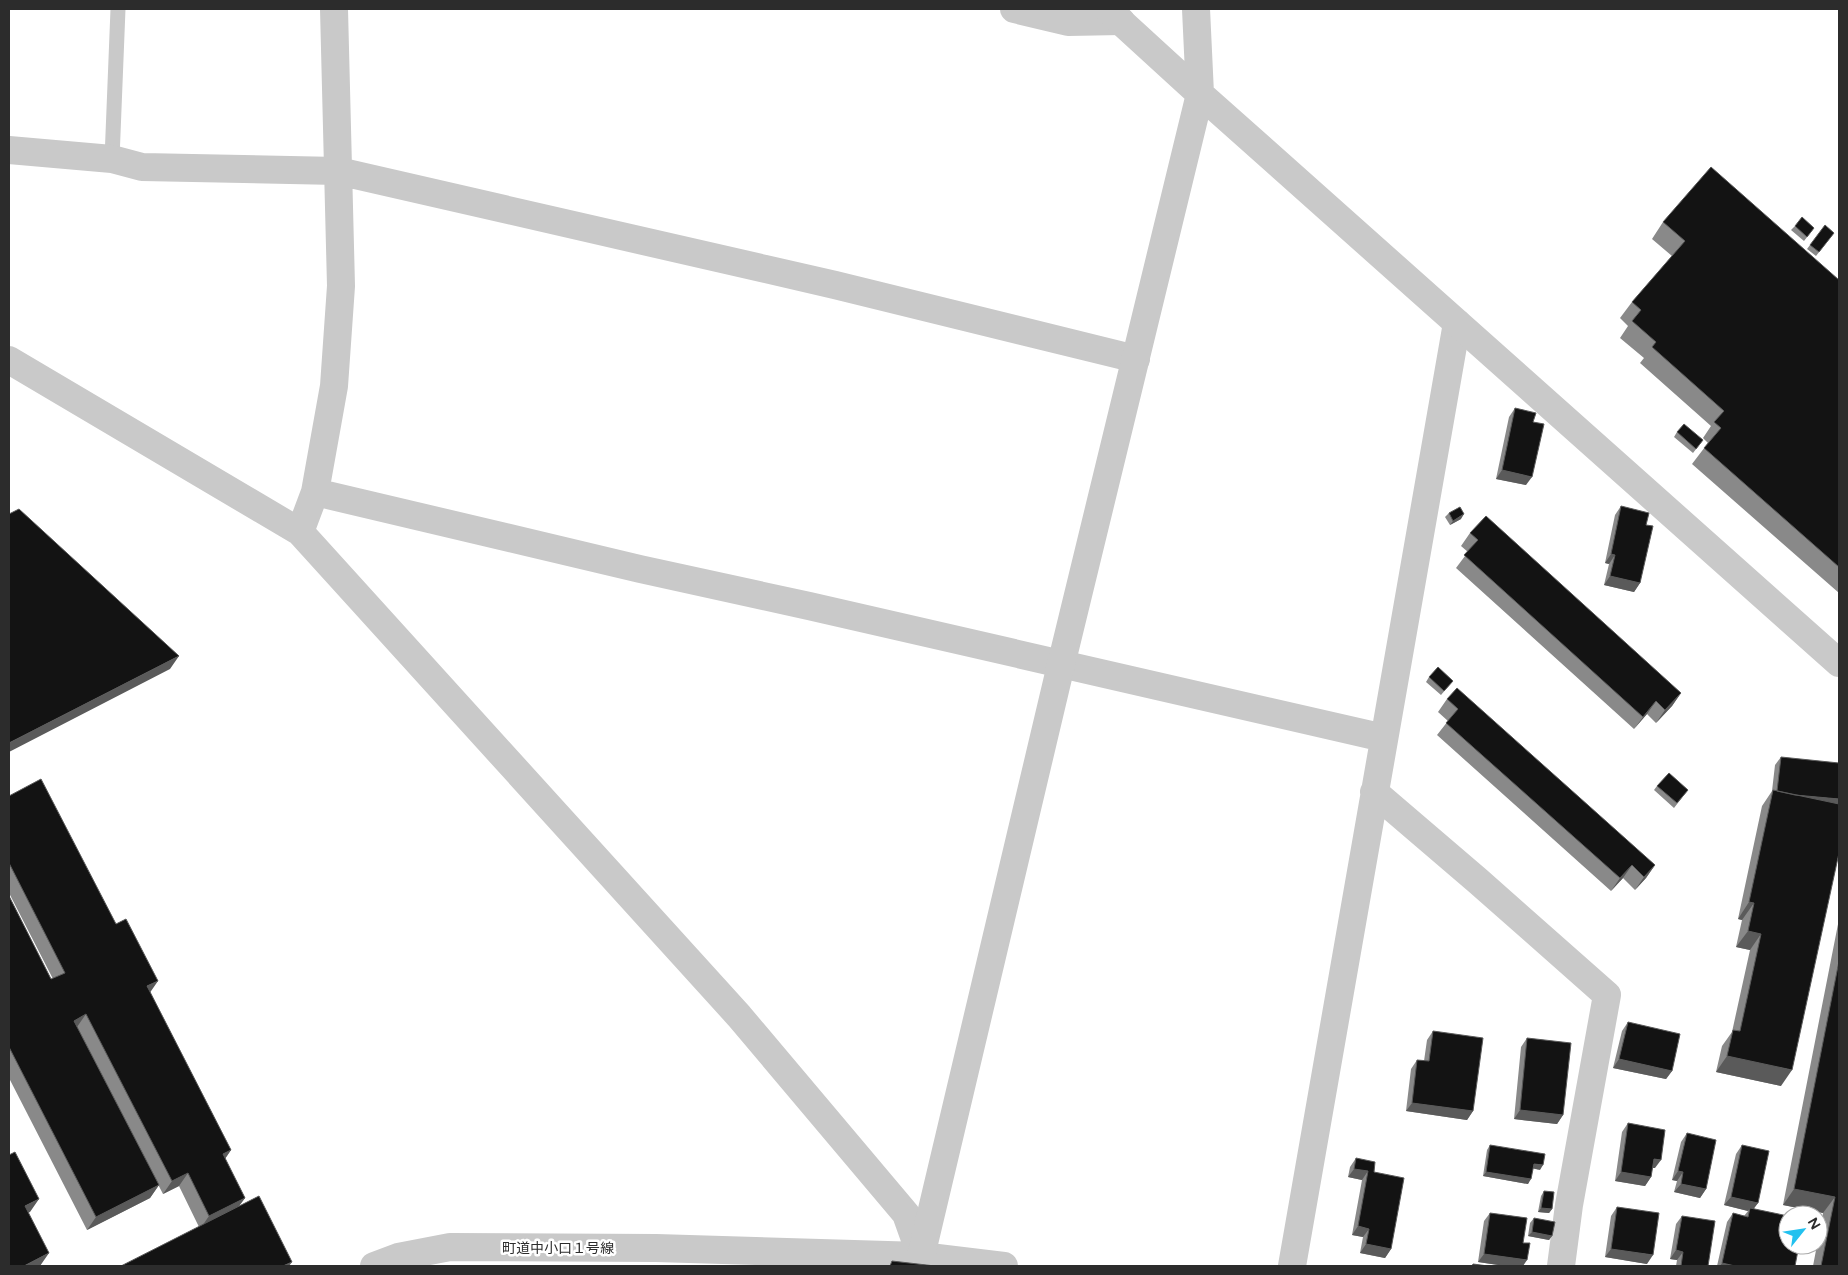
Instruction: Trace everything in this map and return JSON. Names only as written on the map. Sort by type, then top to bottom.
[{"type":"street","points":[[300,532],[315,492],[334,386],[340,304],[334,9]]},
{"type":"street","points":[[1014,9],[1068,22],[1114,15],[1200,94],[1839,663]]},
{"type":"street","points":[[921,1256],[1061,664],[1200,94],[1196,9]]},
{"type":"street","points":[[9,150],[112,158],[142,167],[338,171],[835,285],[1136,359]]},
{"type":"street","points":[[1292,1266],[1457,323]]},
{"type":"street","points":[[9,360],[300,532],[739,1016],[906,1214],[921,1256]]},
{"type":"street","points":[[315,492],[640,569],[1384,738]]},
{"type":"street","points":[[1374,792],[1607,995],[1569,1205],[1561,1266]]},
{"type":"street","name":"町道中小口１号線","points":[[374,1266],[407,1255],[450,1247],[745,1250],[790,1256],[921,1256],[1004,1266]]},
{"type":"lane","points":[[112,158],[118,9]]},
{"type":"building","points":[[1711,167],[1839,280],[1839,567],[1704,448],[1721,428],[1714,422],[1724,411],[1652,347],[1656,342],[1632,321],[1641,310],[1632,302],[1685,241],[1663,222]]},
{"type":"building","points":[[1802,217],[1814,228],[1807,237],[1795,226]]},
{"type":"building","points":[[1825,225],[1834,233],[1819,252],[1810,245]]},
{"type":"building","points":[[1515,408],[1536,413],[1533,422],[1544,424],[1532,477],[1502,470]]},
{"type":"building","points":[[1684,424],[1703,440],[1696,449],[1677,432]]},
{"type":"building","points":[[1621,506],[1649,513],[1646,525],[1653,526],[1640,583],[1610,576],[1615,555],[1611,554]]},
{"type":"building","points":[[1460,507],[1464,514],[1453,521],[1449,513]]},
{"type":"building","points":[[19,509],[179,656],[9,743],[9,514]]},
{"type":"building","points":[[1486,516],[1681,693],[1665,710],[1656,701],[1643,717],[1464,555],[1478,540],[1470,533]]},
{"type":"building","points":[[1438,667],[1453,681],[1444,691],[1429,677]]},
{"type":"building","points":[[1457,688],[1655,865],[1644,877],[1632,865],[1620,878],[1446,723],[1458,709],[1447,699]]},
{"type":"building","points":[[1781,757],[1839,763],[1839,799],[1795,795],[1777,791]]},
{"type":"building","points":[[1669,773],[1688,790],[1677,803],[1657,786]]},
{"type":"building","points":[[41,779],[116,924],[126,919],[158,981],[147,986],[231,1150],[223,1154],[245,1198],[209,1216],[188,1173],[172,1181],[86,1014],[74,1021],[159,1185],[96,1217],[9,1047],[9,896],[51,979],[65,973],[9,863],[9,796]]},
{"type":"building","points":[[1773,790],[1839,804],[1839,853],[1792,1070],[1727,1056],[1733,1030],[1740,1031],[1761,934],[1748,931],[1754,903],[1749,902]]},
{"type":"building","points":[[1839,961],[1839,1266],[1821,1266],[1823,1255],[1828,1255],[1828,1232],[1835,1197],[1794,1189]]},
{"type":"building","points":[[1628,1022],[1680,1034],[1672,1071],[1619,1059]]},
{"type":"building","points":[[1433,1031],[1483,1038],[1473,1111],[1412,1103],[1417,1060],[1429,1061]]},
{"type":"building","points":[[1527,1038],[1571,1043],[1563,1115],[1520,1110]]},
{"type":"building","points":[[1628,1123],[1665,1130],[1661,1160],[1654,1159],[1651,1177],[1621,1172]]},
{"type":"building","points":[[1687,1133],[1716,1140],[1706,1189],[1681,1184],[1683,1172],[1678,1171]]},
{"type":"building","points":[[1490,1145],[1545,1154],[1543,1165],[1534,1164],[1531,1179],[1486,1172]]},
{"type":"building","points":[[1742,1145],[1769,1151],[1758,1203],[1731,1197]]},
{"type":"building","points":[[15,1152],[39,1199],[25,1206],[49,1253],[24,1266],[9,1266],[9,1155]]},
{"type":"building","points":[[1356,1158],[1375,1162],[1374,1172],[1404,1178],[1391,1249],[1366,1244],[1369,1229],[1358,1226],[1368,1171],[1354,1169]]},
{"type":"building","points":[[1544,1191],[1554,1192],[1552,1209],[1541,1208]]},
{"type":"building","points":[[259,1196],[292,1262],[283,1266],[121,1266]]},
{"type":"building","points":[[1617,1207],[1659,1213],[1653,1255],[1611,1249]]},
{"type":"building","points":[[1750,1208],[1778,1214],[1778,1255],[1797,1255],[1795,1266],[1735,1266],[1722,1263],[1733,1213],[1748,1217]]},
{"type":"building","points":[[1490,1213],[1527,1218],[1523,1243],[1530,1243],[1527,1260],[1484,1254]]},
{"type":"building","points":[[1682,1216],[1715,1221],[1708,1266],[1681,1266],[1683,1252],[1676,1250]]},
{"type":"building","points":[[1534,1218],[1555,1222],[1552,1236],[1532,1232]]},
{"type":"building","points":[[892,1261],[935,1266],[890,1266]]},
{"type":"building","points":[[1473,1264],[1488,1266],[1472,1266]]}]
